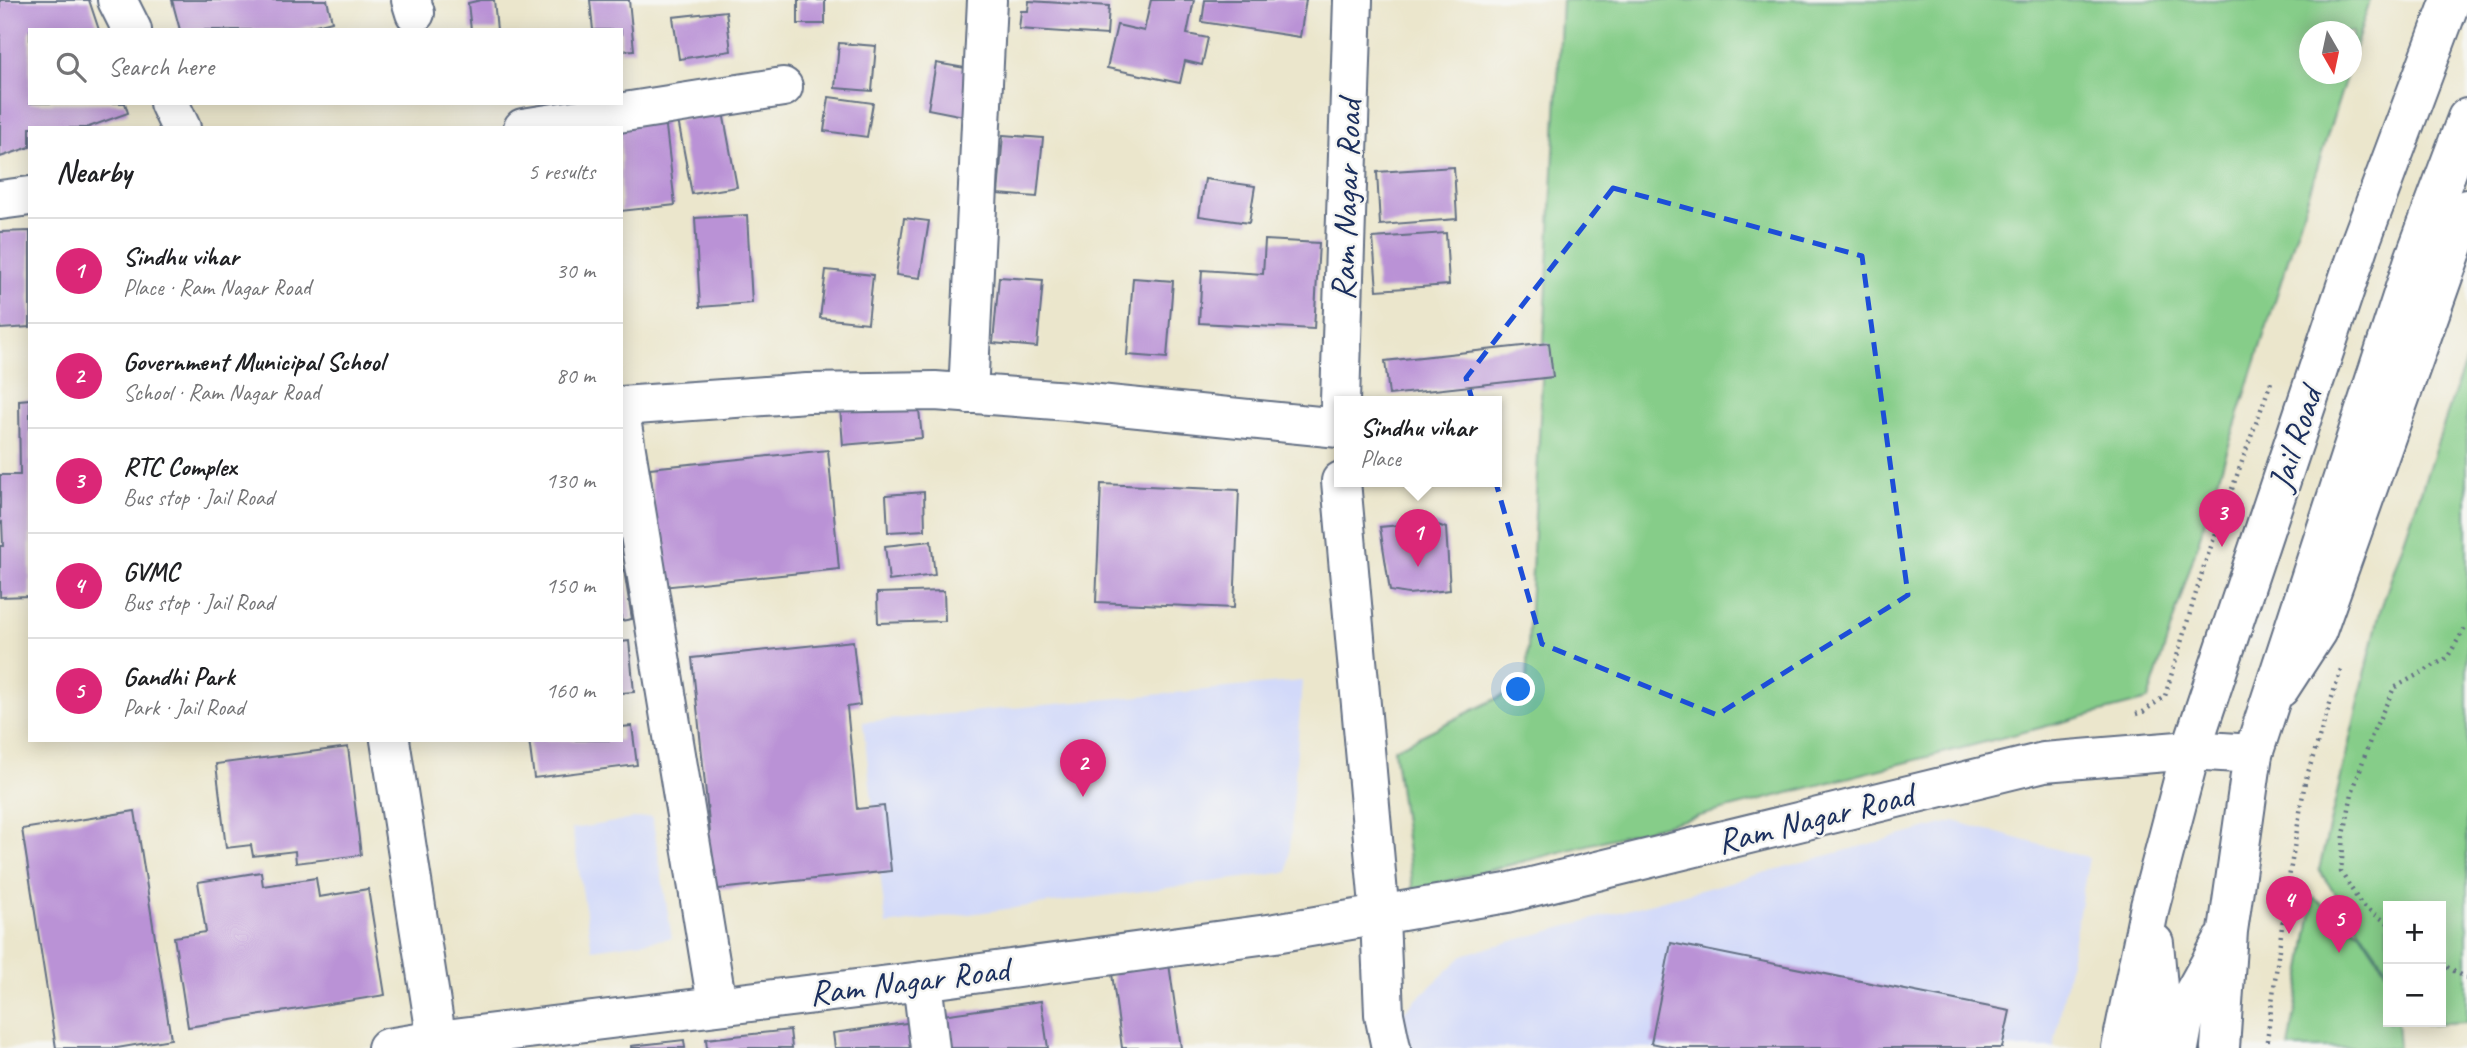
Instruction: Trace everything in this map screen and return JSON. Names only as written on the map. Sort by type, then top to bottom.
[{"type":"street","points":[[117,0],[131,28]]},
{"type":"street","points":[[968,394],[987,0]]},
{"type":"street","name":"Ram Nagar Road","points":[[1340,396],[1353,0]]},
{"type":"street","name":"Jail Road","points":[[2121,1048],[2150,906],[2191,750],[2362,238],[2451,0]]},
{"type":"street","points":[[536,126],[783,87]]},
{"type":"street","points":[[170,105],[180,126]]},
{"type":"street","name":"Jail Road","points":[[2220,1048],[2228,931],[2253,754],[2415,257],[2467,118]]},
{"type":"street","points":[[0,200],[28,196]]},
{"type":"street","points":[[2269,705],[2317,631],[2467,209]]},
{"type":"street","points":[[623,406],[807,393],[935,391],[1069,401],[1334,428]]},
{"type":"street","points":[[623,431],[717,1004]]},
{"type":"street","points":[[1342,487],[1380,916],[1384,1014],[1391,1048]]},
{"type":"street","points":[[390,742],[438,1044]]},
{"type":"street","name":"Ram Nagar Road","points":[[387,1048],[438,1044],[717,1004],[922,981],[1380,916],[1507,893],[2044,762],[2191,750],[2253,754]]},
{"type":"street","points":[[2150,906],[2161,1020],[2157,1048]]},
{"type":"street","points":[[2179,1048],[2187,1004],[2228,931]]},
{"type":"street","points":[[922,981],[930,1048]]},
{"type":"path","points":[[2130,716],[2143,712],[2165,696],[2205,563],[2271,381]]},
{"type":"path","points":[[2383,920],[2362,906],[2341,872],[2344,835],[2352,793],[2372,732],[2394,688],[2446,657],[2467,625]]},
{"type":"path","points":[[2266,1048],[2286,896],[2305,782],[2345,659]]},
{"type":"path","points":[[2446,967],[2467,978]]},
{"type":"highlighted area","points":[[1613,188],[1862,256],[1908,595],[1717,715],[1542,644],[1466,378]]},
{"type":"shaded area","points":[[1302,681],[1288,872],[886,925],[863,722]]},
{"type":"shaded area","points":[[652,816],[672,938],[592,949],[572,829]]},
{"type":"shaded area","points":[[1954,821],[2089,858],[2054,1048],[1411,1048],[1403,1012],[1465,954]]},
{"type":"green space","points":[[1562,0],[2370,0],[2362,26],[2362,21],[2299,21],[2299,84],[2344,84],[2148,700],[1413,890],[1394,749],[1526,684]]},
{"type":"green space","points":[[2467,356],[2467,1022],[2446,1023],[2446,901],[2383,901],[2383,963],[2319,870],[2380,611]]},
{"type":"green space","points":[[2314,898],[2360,932],[2383,966],[2383,1027],[2397,1027],[2399,1048],[2289,1048]]},
{"type":"building","points":[[0,0],[89,0],[98,28],[28,28],[28,105],[126,105],[128,113],[92,126],[28,126],[28,148],[0,157]]},
{"type":"building","points":[[172,0],[327,0],[332,21],[303,28],[179,28]]},
{"type":"building","points":[[494,0],[497,28],[471,28],[468,3]]},
{"type":"building","points":[[590,0],[629,0],[634,50],[623,51],[623,28],[593,28]]},
{"type":"building","points":[[798,0],[825,0],[825,24],[798,24]]},
{"type":"building","points":[[1151,0],[1194,0],[1187,34],[1208,38],[1202,65],[1185,61],[1180,83],[1107,68],[1117,25],[1144,31]]},
{"type":"building","points":[[1205,0],[1306,0],[1300,37],[1202,22]]},
{"type":"building","points":[[1029,1],[1109,6],[1107,35],[1019,29],[1021,11],[1028,11]]},
{"type":"building","points":[[726,11],[731,51],[679,59],[673,17]]},
{"type":"building","points":[[839,43],[876,46],[872,91],[835,88]]},
{"type":"building","points":[[936,63],[977,70],[969,117],[928,109]]},
{"type":"building","points":[[829,97],[873,103],[867,137],[824,131]]},
{"type":"building","points":[[723,112],[737,187],[692,194],[678,120]]},
{"type":"building","points":[[665,118],[675,205],[623,211],[623,128]]},
{"type":"building","points":[[1003,135],[1043,138],[1037,197],[998,194]]},
{"type":"building","points":[[1454,167],[1457,219],[1380,225],[1377,172]]},
{"type":"building","points":[[1205,179],[1255,186],[1249,223],[1199,216]]},
{"type":"building","points":[[747,215],[752,303],[700,307],[695,218]]},
{"type":"building","points":[[904,218],[929,221],[920,278],[896,275]]},
{"type":"building","points":[[28,231],[28,327],[0,329],[0,232]]},
{"type":"building","points":[[1446,233],[1449,285],[1377,290],[1373,238]]},
{"type":"building","points":[[1265,240],[1319,243],[1314,329],[1199,323],[1202,270],[1263,274]]},
{"type":"building","points":[[826,270],[873,275],[868,323],[820,318]]},
{"type":"building","points":[[999,277],[1043,280],[1037,347],[993,343]]},
{"type":"building","points":[[1133,278],[1173,281],[1167,358],[1127,355]]},
{"type":"building","points":[[1549,343],[1553,377],[1389,395],[1385,361]]},
{"type":"building","points":[[28,399],[28,596],[0,597],[0,546],[3,546],[0,475],[20,475],[19,400]]},
{"type":"building","points":[[918,400],[922,438],[843,445],[840,407]]},
{"type":"building","points":[[828,450],[839,569],[662,587],[650,468]]},
{"type":"building","points":[[1101,484],[1239,490],[1234,608],[1096,602]]},
{"type":"building","points":[[924,492],[925,530],[888,532],[886,495]]},
{"type":"building","points":[[1430,522],[1446,528],[1450,590],[1408,594],[1390,591],[1380,527]]},
{"type":"building","points":[[931,541],[935,575],[889,581],[885,546]]},
{"type":"building","points":[[623,570],[624,570],[632,619],[623,621]]},
{"type":"building","points":[[944,591],[945,621],[878,623],[877,593]]},
{"type":"building","points":[[629,641],[634,692],[623,693],[623,642]]},
{"type":"building","points":[[853,641],[860,705],[847,707],[857,809],[884,806],[891,871],[709,890],[704,834],[710,833],[692,658]]},
{"type":"building","points":[[632,726],[637,765],[534,778],[529,742],[623,742],[623,727]]},
{"type":"building","points":[[348,747],[361,855],[296,863],[295,851],[253,856],[251,845],[226,848],[216,764]]},
{"type":"building","points":[[135,811],[171,1039],[117,1048],[56,1048],[22,829]]},
{"type":"building","points":[[261,872],[263,886],[316,878],[319,897],[368,889],[385,995],[188,1027],[174,937],[206,932],[198,882]]},
{"type":"building","points":[[1671,943],[2010,1011],[2002,1048],[1676,1048],[1651,1043]]},
{"type":"building","points":[[1168,957],[1181,1048],[1122,1048],[1111,966]]},
{"type":"building","points":[[1041,1001],[1048,1048],[940,1048],[935,1016]]},
{"type":"building","points":[[914,1022],[917,1048],[835,1048],[833,1033]]},
{"type":"building","points":[[790,1030],[792,1048],[707,1048],[706,1039]]},
{"type":"building","points":[[684,1040],[685,1048],[631,1048],[631,1046]]},
{"type":"place","name":"RTC Complex","points":[[2222,547]]},
{"type":"place","name":"Sindhu vihar","points":[[1418,567]]},
{"type":"place","name":"Government Municipal School","points":[[1083,797]]},
{"type":"place","name":"GVMC","points":[[2289,934]]},
{"type":"place","name":"Gandhi Park","points":[[2339,953]]}]
